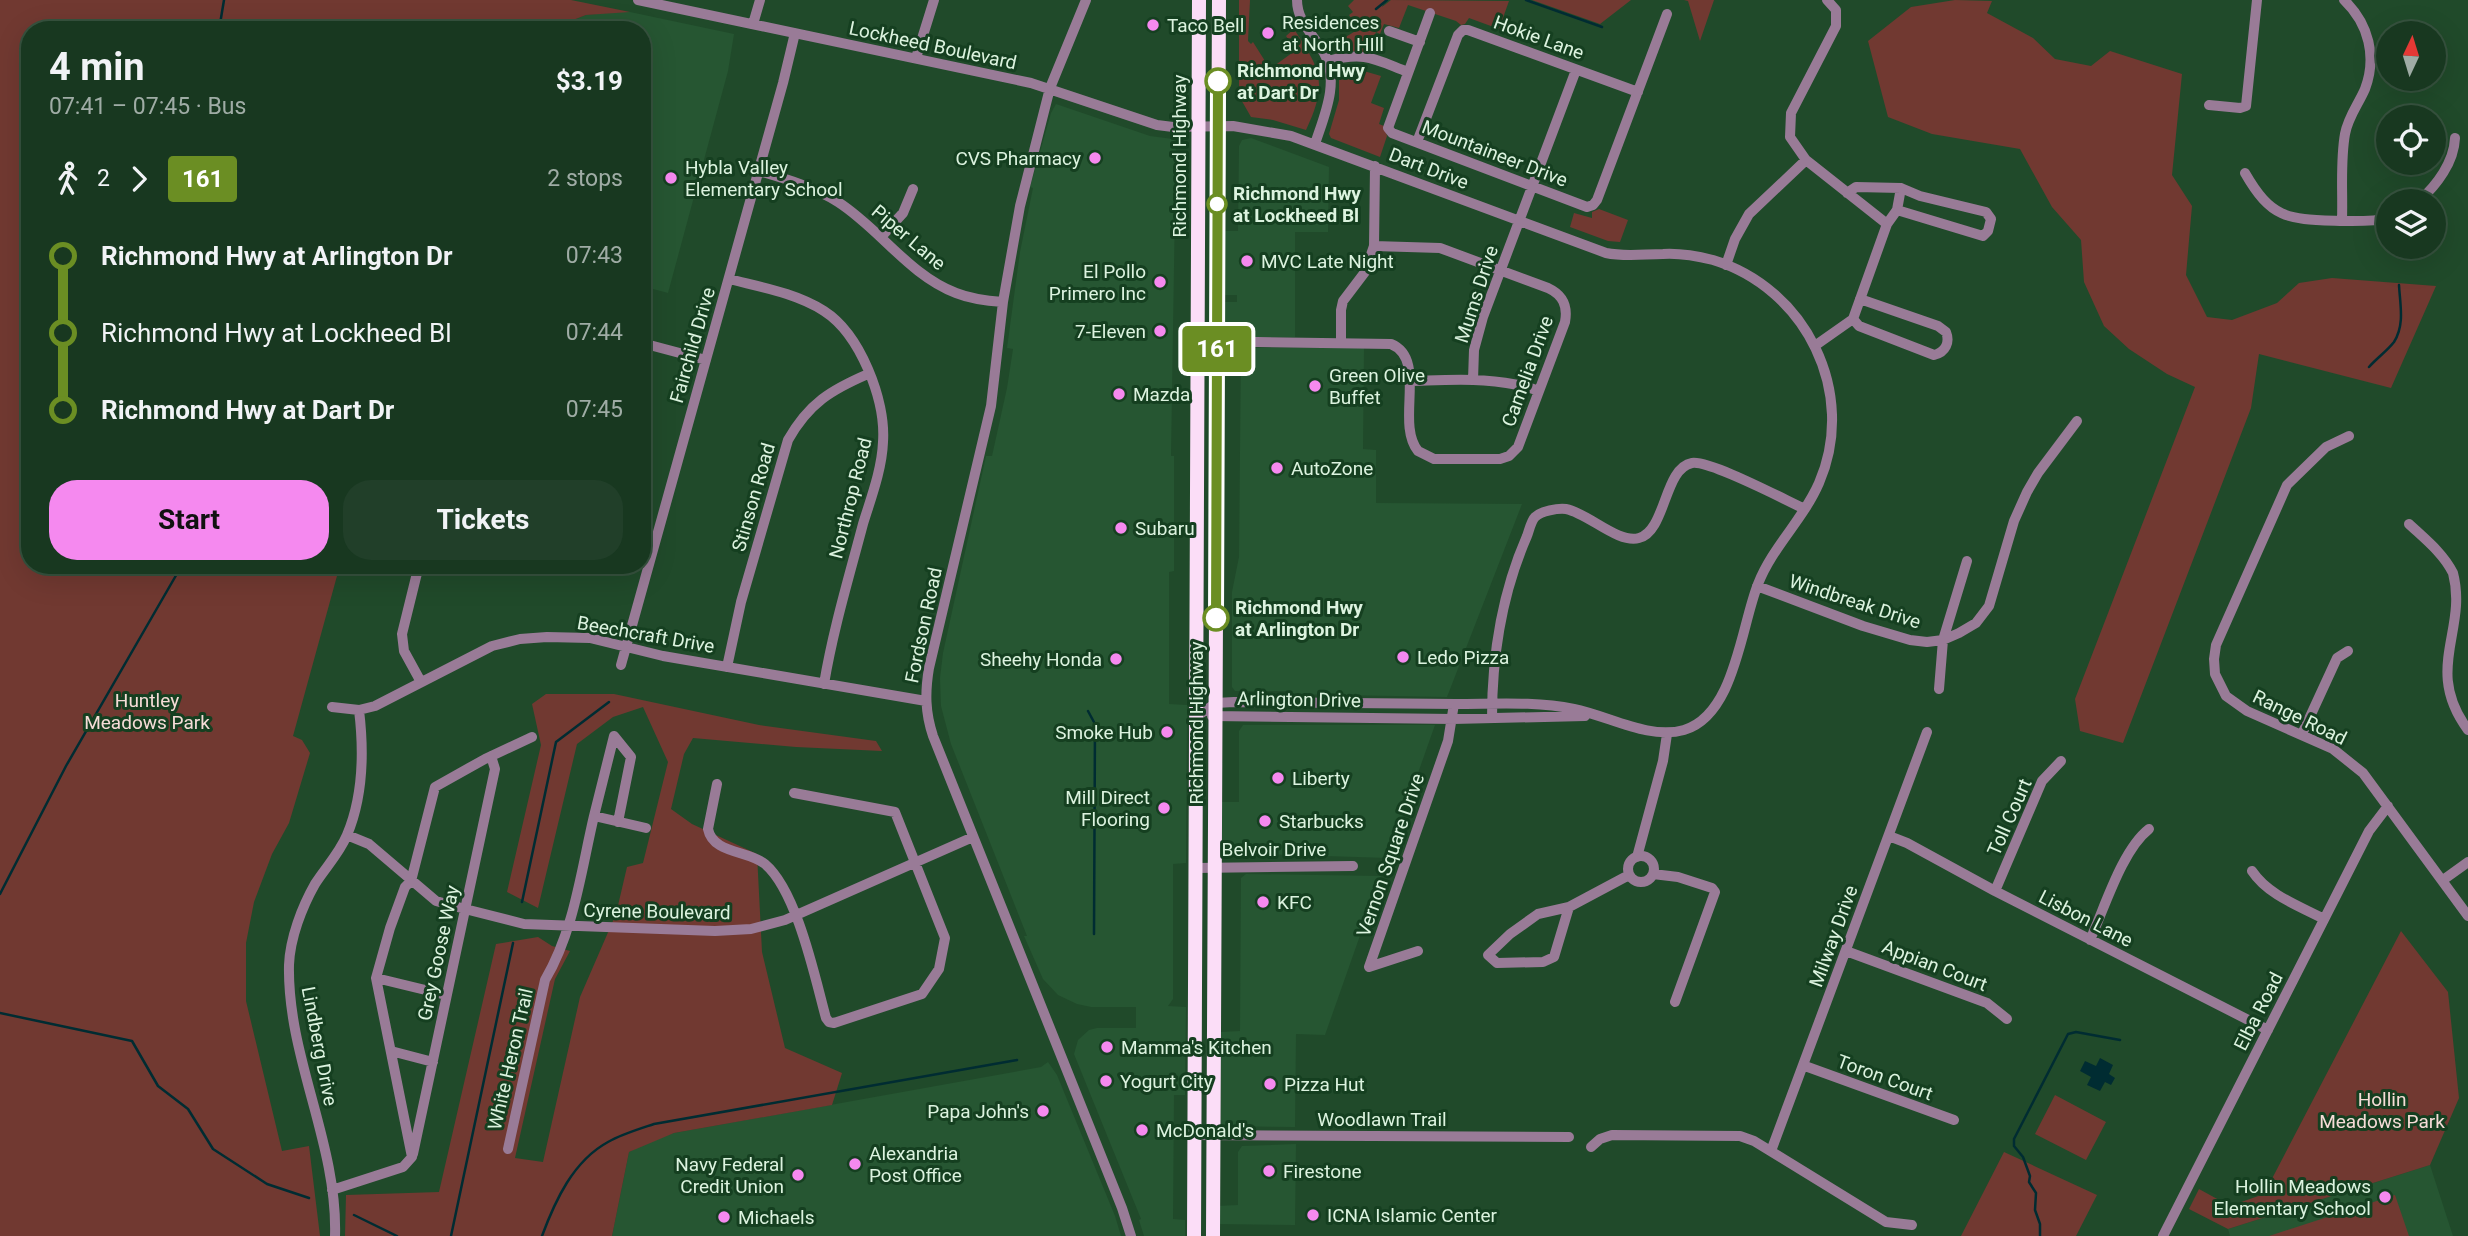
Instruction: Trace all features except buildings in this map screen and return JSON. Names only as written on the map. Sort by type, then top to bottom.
[{"type":"highway","name":"Richmond Highway","points":[[1194,1236],[1199,0]]},
{"type":"highway","name":"Richmond Highway","points":[[1213,1236],[1219,0]]},
{"type":"street","name":"Lockheed Boulevard","points":[[638,0],[1050,88],[1157,125],[1218,126]]},
{"type":"street","points":[[753,24],[760,0]]},
{"type":"street","points":[[916,58],[934,0]]},
{"type":"street","name":"Fordson Road","points":[[1086,0],[1050,88],[1020,206],[1003,302],[991,407],[929,668],[926,701],[933,736],[1131,1236]]},
{"type":"street","points":[[1297,0],[1301,20],[1328,61],[1330,94],[1315,144]]},
{"type":"street","points":[[1827,0],[1836,10],[1836,26],[1791,113],[1790,137],[1806,160],[1887,224]]},
{"type":"street","points":[[2209,104],[2240,108],[2245,106],[2257,0]]},
{"type":"street","points":[[2342,221],[2345,132],[2365,89],[2371,61],[2365,28],[2344,0]]},
{"type":"street","name":"Mountaineer Drive","points":[[1430,13],[1388,128],[1417,142],[1587,207],[1597,200],[1638,92]]},
{"type":"street","points":[[1638,92],[1667,14]]},
{"type":"street","name":"Hokie Lane","points":[[1417,142],[1458,34],[1463,30],[1638,92]]},
{"type":"street","points":[[1389,31],[1419,42]]},
{"type":"street","name":"Fairchild Drive","points":[[651,557],[795,33]]},
{"type":"street","points":[[1328,61],[1347,56],[1362,56],[1408,72]]},
{"type":"street","name":"Mums Drive","points":[[1473,380],[1477,336],[1576,69]]},
{"type":"street","name":"Dart Drive","points":[[1218,126],[1262,129],[1315,144],[1606,253],[1623,256],[1666,253],[1689,255],[1726,265]]},
{"type":"street","points":[[2430,189],[2449,161],[2455,138]]},
{"type":"street","points":[[1637,857],[1649,859],[1653,864],[1650,879],[1640,883],[1629,875],[1630,862],[1637,857],[1663,761],[1667,734],[1698,724],[1715,707],[1739,648],[1757,586],[1772,554],[1805,509],[1820,480],[1831,434],[1829,393],[1816,345],[1777,296],[1754,279],[1726,265],[1735,239],[1749,214],[1806,160]]},
{"type":"street","points":[[1341,343],[1343,301],[1365,272],[1374,246],[1375,166]]},
{"type":"street","name":"Piper Lane","points":[[759,171],[793,181],[827,196],[849,210],[918,271],[942,287],[970,297],[1003,302]]},
{"type":"street","points":[[2245,173],[2258,196],[2280,213],[2302,220],[2376,220]]},
{"type":"street","points":[[1847,193],[1856,187],[1901,188],[1920,196],[1986,212],[1991,219],[1988,231],[1983,236],[1897,210]]},
{"type":"street","points":[[1816,345],[1853,319],[1887,224],[1897,210],[1901,188]]},
{"type":"street","points":[[881,237],[903,213],[912,189]]},
{"type":"street","name":"Camelia Drive","points":[[1197,341],[1384,344],[1397,347],[1409,361],[1411,440],[1418,452],[1434,459],[1500,459],[1509,456],[1518,447],[1565,322],[1564,303],[1555,291],[1440,247],[1374,246]]},
{"type":"street","name":"Northrop Road","points":[[729,279],[797,298],[825,311],[839,322],[850,336],[882,412],[883,450],[835,626],[824,684]]},
{"type":"street","points":[[1853,319],[1859,326],[1934,355],[1940,354],[1946,347],[1946,331],[1860,299]]},
{"type":"street","points":[[651,345],[706,360]]},
{"type":"street","name":"Stinson Road","points":[[727,667],[741,602],[788,440],[803,417],[821,399],[837,388],[868,374]]},
{"type":"street","points":[[1409,381],[1510,382],[1539,391]]},
{"type":"street","name":"Windbreak Drive","points":[[1757,586],[1863,626],[1910,640],[1943,640],[1976,623],[1989,606],[2014,521],[2027,492],[2077,421]]},
{"type":"street","name":"Range Road","points":[[2349,436],[2326,447],[2287,485],[2215,652],[2217,680],[2234,704],[2333,749],[2347,759],[2370,781],[2468,916]]},
{"type":"street","points":[[1492,718],[1494,652],[1517,558],[1535,517],[1547,511],[1563,509],[1577,513],[1623,537],[1638,539],[1650,530],[1679,470],[1692,463],[1711,467],[1805,509]]},
{"type":"street","points":[[2409,524],[2444,558],[2459,589],[2462,616],[2450,665],[2450,686],[2459,715],[2468,730]]},
{"type":"street","name":"Windbreak Drive","points":[[1939,689],[1943,640],[1967,561]]},
{"type":"street","points":[[417,574],[402,634],[404,651],[421,682]]},
{"type":"street","name":"Fairchild Drive","points":[[621,665],[646,574]]},
{"type":"street","name":"Beechcraft Drive","points":[[332,707],[359,710],[386,702],[492,646],[520,639],[590,638],[663,656],[926,701]]},
{"type":"street","points":[[2302,734],[2337,658],[2348,651]]},
{"type":"street","name":"Arlington Drive","points":[[1196,717],[1215,709],[1492,703],[1555,706],[1600,716],[1646,731],[1667,734]]},
{"type":"street","name":"Vernon Square Drive","points":[[1418,951],[1369,967],[1448,741],[1454,704]]},
{"type":"street","name":"Arlington Drive","points":[[1215,709],[1453,719],[1600,716]]},
{"type":"street","name":"Lindberg Drive","points":[[335,1236],[332,1190],[290,1003],[289,962],[297,925],[306,904],[347,835],[360,773],[362,735],[359,710]]},
{"type":"street","name":"Milway Drive","points":[[1771,1151],[1805,1066],[1927,732]]},
{"type":"street","name":"White Heron Trail","points":[[508,1149],[545,980],[557,961],[569,927],[614,736],[631,757],[618,822]]},
{"type":"street","points":[[332,1190],[403,1167],[412,1157],[376,978],[390,928],[405,887],[411,881],[435,787],[532,737]]},
{"type":"street","name":"Grey Goose Way","points":[[412,1157],[495,769],[491,756]]},
{"type":"street","name":"Toll Court","points":[[1995,891],[2042,781],[2061,761]]},
{"type":"street","points":[[717,784],[709,836],[716,844],[764,864],[779,883],[796,915],[829,1022],[834,1023],[922,994],[939,969],[945,938],[895,812],[794,793]]},
{"type":"street","name":"Elba Road","points":[[2163,1236],[2369,831],[2388,806]]},
{"type":"street","points":[[594,816],[646,828]]},
{"type":"street","points":[[2091,940],[2129,851],[2149,829]]},
{"type":"street","name":"Cyrene Boulevard","points":[[347,835],[369,844],[436,901],[524,924],[727,931],[751,929],[796,915],[973,837]]},
{"type":"street","name":"Lisbon Lane","points":[[1889,836],[2268,1030]]},
{"type":"street","points":[[2443,880],[2468,862]]},
{"type":"street","name":"Belvoir Drive","points":[[1195,868],[1353,866]]},
{"type":"street","points":[[2252,871],[2258,880],[2272,891],[2324,919]]},
{"type":"street","points":[[1653,874],[1678,877],[1712,888],[1715,892],[1675,1002]]},
{"type":"street","points":[[1569,907],[1554,957],[1543,962],[1497,963],[1488,956],[1510,934],[1538,914],[1569,907],[1629,875]]},
{"type":"street","name":"Appian Court","points":[[1846,951],[1987,1003],[2007,1019]]},
{"type":"street","points":[[376,978],[446,995]]},
{"type":"street","points":[[391,1051],[433,1062]]},
{"type":"street","name":"Toron Court","points":[[1805,1066],[1954,1121]]},
{"type":"street","name":"Woodlawn Trail","points":[[1195,1135],[1569,1137]]},
{"type":"street","points":[[1591,1147],[1600,1139],[1612,1135],[1740,1136],[1771,1151],[1886,1222],[1912,1225]]},
{"type":"shaded area","name":"Hybla Valley Elementary School","points":[[630,12],[734,34],[728,71],[668,293],[651,288],[651,21],[570,21],[586,15]]},
{"type":"shaded area","points":[[1056,104],[1150,136],[1173,139],[1176,142],[1171,456],[1174,456],[1174,571],[1169,572],[1169,704],[1187,705],[1186,863],[1173,864],[1173,999],[1168,1006],[1186,1007],[1185,1095],[1174,1095],[1173,1219],[1185,1220],[1185,1236],[1144,1236],[1139,1220],[1141,1219],[1074,1054],[1078,1040],[1089,1030],[1136,1028],[1136,1007],[1091,1007],[1077,1004],[1058,995],[1043,979],[951,744],[941,706],[943,653],[986,456],[992,456],[1007,388],[1013,349],[1007,348],[1020,252],[1033,188],[1030,187]]},
{"type":"shaded area","points":[[1251,138],[1329,167],[1328,232],[1295,232],[1295,337],[1222,337],[1223,302],[1237,302],[1237,295],[1223,295],[1224,231],[1238,231],[1239,146],[1242,140]]},
{"type":"shaded area","points":[[1241,348],[1364,348],[1363,449],[1376,450],[1376,503],[1522,504],[1447,697],[1288,694],[1288,691],[1235,691],[1232,687],[1232,592],[1239,557]]},
{"type":"shaded area","points":[[1243,725],[1435,725],[1388,858],[1222,851],[1219,802],[1239,802],[1239,731]]},
{"type":"shaded area","points":[[1246,874],[1381,876],[1325,1035],[1296,1034],[1295,1127],[1221,1126],[1221,1032],[1240,1031],[1241,878]]},
{"type":"shaded area","points":[[1048,1062],[1057,1075],[1121,1236],[612,1236],[629,1152],[650,1141],[674,1133],[1041,1067]]},
{"type":"shaded area","points":[[1296,1144],[1295,1225],[1217,1224],[1217,1206],[1238,1205],[1238,1152],[1242,1146]]},
{"type":"shaded area","name":"Hollin Meadows Elementary School","points":[[2430,1165],[2453,1236],[2230,1236],[2228,1229]]},
{"type":"green space","name":"Huntley Meadows Park","points":[[0,0],[571,0],[630,12],[586,15],[570,21],[21,21],[21,574],[338,574],[293,736],[302,740],[310,753],[289,823],[272,854],[254,902],[246,943],[246,1001],[282,1151],[309,1146],[320,1236],[0,1236]]},
{"type":"green space","points":[[1239,0],[1250,0],[1248,41],[1251,44],[1253,42],[1270,69],[1296,50],[1286,36],[1294,29],[1310,55],[1319,88],[1306,130],[1273,120],[1251,117],[1239,96]]},
{"type":"green space","points":[[1354,0],[1385,0],[1382,7],[1391,0],[1509,1],[1499,29],[1469,18],[1461,25],[1408,5],[1399,28],[1384,24],[1380,34],[1376,32],[1372,42],[1369,42],[1366,52],[1349,51],[1336,54],[1332,45],[1359,29],[1349,15],[1353,12],[1348,6]]},
{"type":"green space","points":[[1532,0],[1631,0],[1600,24]]},
{"type":"green space","points":[[1684,0],[1714,0],[1700,41],[1688,1]]},
{"type":"green space","points":[[1955,0],[1992,1],[1987,13],[2033,38],[2055,59],[2091,66],[2110,51],[2182,74],[2172,175],[2192,206],[2186,275],[2207,317],[2232,320],[2277,303],[2299,283],[2332,278],[2436,286],[2391,388],[2259,354],[2251,408],[2123,743],[2080,731],[2075,699],[2195,387],[2167,374],[2129,349],[2104,326],[2084,282],[2081,240],[2052,207],[2020,149],[1932,134],[1888,117],[1868,41],[1911,7]]},
{"type":"green space","points":[[1349,64],[1350,67],[1381,76],[1371,103],[1384,108],[1379,124],[1384,126],[1387,136],[1380,157],[1331,138],[1329,134],[1339,100],[1339,71]]},
{"type":"green space","points":[[1599,209],[1628,220],[1620,242],[1608,241],[1570,227],[1574,213],[1592,218],[1592,212]]},
{"type":"green space","points":[[546,694],[614,694],[759,725],[876,741],[882,751],[693,738],[684,754],[671,809],[692,824],[757,854],[762,952],[785,1048],[842,1073],[832,1105],[674,1133],[629,1152],[612,1236],[345,1236],[346,1195],[439,1192],[496,944],[538,937],[552,946],[570,951],[555,979],[515,1158],[543,1162],[580,997],[616,914],[627,867],[643,863],[668,762],[643,707],[613,717],[577,744],[538,908],[507,892],[541,745],[532,704]]},
{"type":"green space","name":"Hollin Meadows Park","points":[[2401,931],[2448,992],[2459,1098],[2430,1165],[2228,1229],[2189,1209],[2199,1189],[2230,1206],[2264,1194]]},
{"type":"green space","points":[[2055,1095],[2106,1122],[2086,1160],[2035,1134]]},
{"type":"green space","points":[[2004,1152],[2097,1195],[2076,1236],[1961,1236]]},
{"type":"green space","points":[[2395,1195],[2409,1236],[2269,1236]]},
{"type":"water","points":[[2100,1058],[2113,1065],[2109,1074],[2115,1078],[2111,1085],[2105,1082],[2100,1091],[2087,1085],[2091,1077],[2080,1071],[2085,1061],[2096,1066]]},
{"type":"waterway","points":[[220,21],[224,0]]},
{"type":"waterway","points":[[1376,9],[1387,0]]},
{"type":"waterway","points":[[1526,0],[1602,27]]},
{"type":"waterway","points":[[2369,367],[2394,342],[2400,329],[2399,285]]},
{"type":"waterway","points":[[0,894],[66,766],[177,574]]},
{"type":"waterway","points":[[522,902],[556,742],[609,702]]},
{"type":"waterway","points":[[1088,711],[1095,724],[1094,934]]},
{"type":"waterway","points":[[451,1236],[513,943]]},
{"type":"waterway","points":[[0,1013],[132,1041],[158,1086],[188,1109],[213,1149],[267,1184],[309,1198]]},
{"type":"waterway","points":[[2040,1236],[2040,1224],[2035,1210],[2036,1193],[2029,1182],[2030,1176],[2023,1157],[2014,1146],[2014,1139],[2068,1034],[2076,1032],[2120,1040]]},
{"type":"waterway","points":[[542,1236],[559,1196],[575,1171],[596,1150],[631,1132],[654,1124],[1017,1060]]},
{"type":"waterway","points":[[354,1215],[397,1236]]},
{"type":"bus line","name":"161","points":[[1216,618],[1218,81]]},
{"type":"place","name":"Taco Bell","points":[[1153,25]]},
{"type":"place","name":"Residences at North HIll","points":[[1268,33]]},
{"type":"place","name":"Richmond Hwy at Dart Dr","points":[[1218,81]]},
{"type":"place","name":"CVS Pharmacy","points":[[1095,158]]},
{"type":"place","name":"Hybla Valley Elementary School","points":[[671,178]]},
{"type":"place","name":"Richmond Hwy at Lockheed Bl","points":[[1217,204]]},
{"type":"place","name":"MVC Late Night","points":[[1247,261]]},
{"type":"place","name":"El Pollo Primero Inc","points":[[1160,282]]},
{"type":"place","name":"7-Eleven","points":[[1160,331]]},
{"type":"place","name":"Green Olive Buffet","points":[[1315,386]]},
{"type":"place","name":"Mazda","points":[[1119,394]]},
{"type":"place","name":"AutoZone","points":[[1277,468]]},
{"type":"place","name":"Subaru","points":[[1121,528]]},
{"type":"place","name":"Richmond Hwy at Arlington Dr","points":[[1216,618]]},
{"type":"place","name":"Ledo Pizza","points":[[1403,657]]},
{"type":"place","name":"Sheehy Honda","points":[[1116,659]]},
{"type":"place","name":"Smoke Hub","points":[[1167,732]]},
{"type":"place","name":"Liberty","points":[[1278,778]]},
{"type":"place","name":"Mill Direct Flooring","points":[[1164,808]]},
{"type":"place","name":"Starbucks","points":[[1265,821]]},
{"type":"place","name":"KFC","points":[[1263,902]]},
{"type":"place","name":"Mamma's Kitchen","points":[[1107,1047]]},
{"type":"place","name":"Yogurt City","points":[[1106,1081]]},
{"type":"place","name":"Pizza Hut","points":[[1270,1084]]},
{"type":"place","name":"Papa John's","points":[[1043,1111]]},
{"type":"place","name":"McDonald's","points":[[1142,1130]]},
{"type":"place","name":"Alexandria Post Office","points":[[855,1164]]},
{"type":"place","name":"Firestone","points":[[1269,1171]]},
{"type":"place","name":"Navy Federal Credit Union","points":[[798,1175]]},
{"type":"place","name":"Hollin Meadows Elementary School","points":[[2385,1197]]},
{"type":"place","name":"ICNA Islamic Center","points":[[1313,1215]]},
{"type":"place","name":"Michaels","points":[[724,1217]]}]
